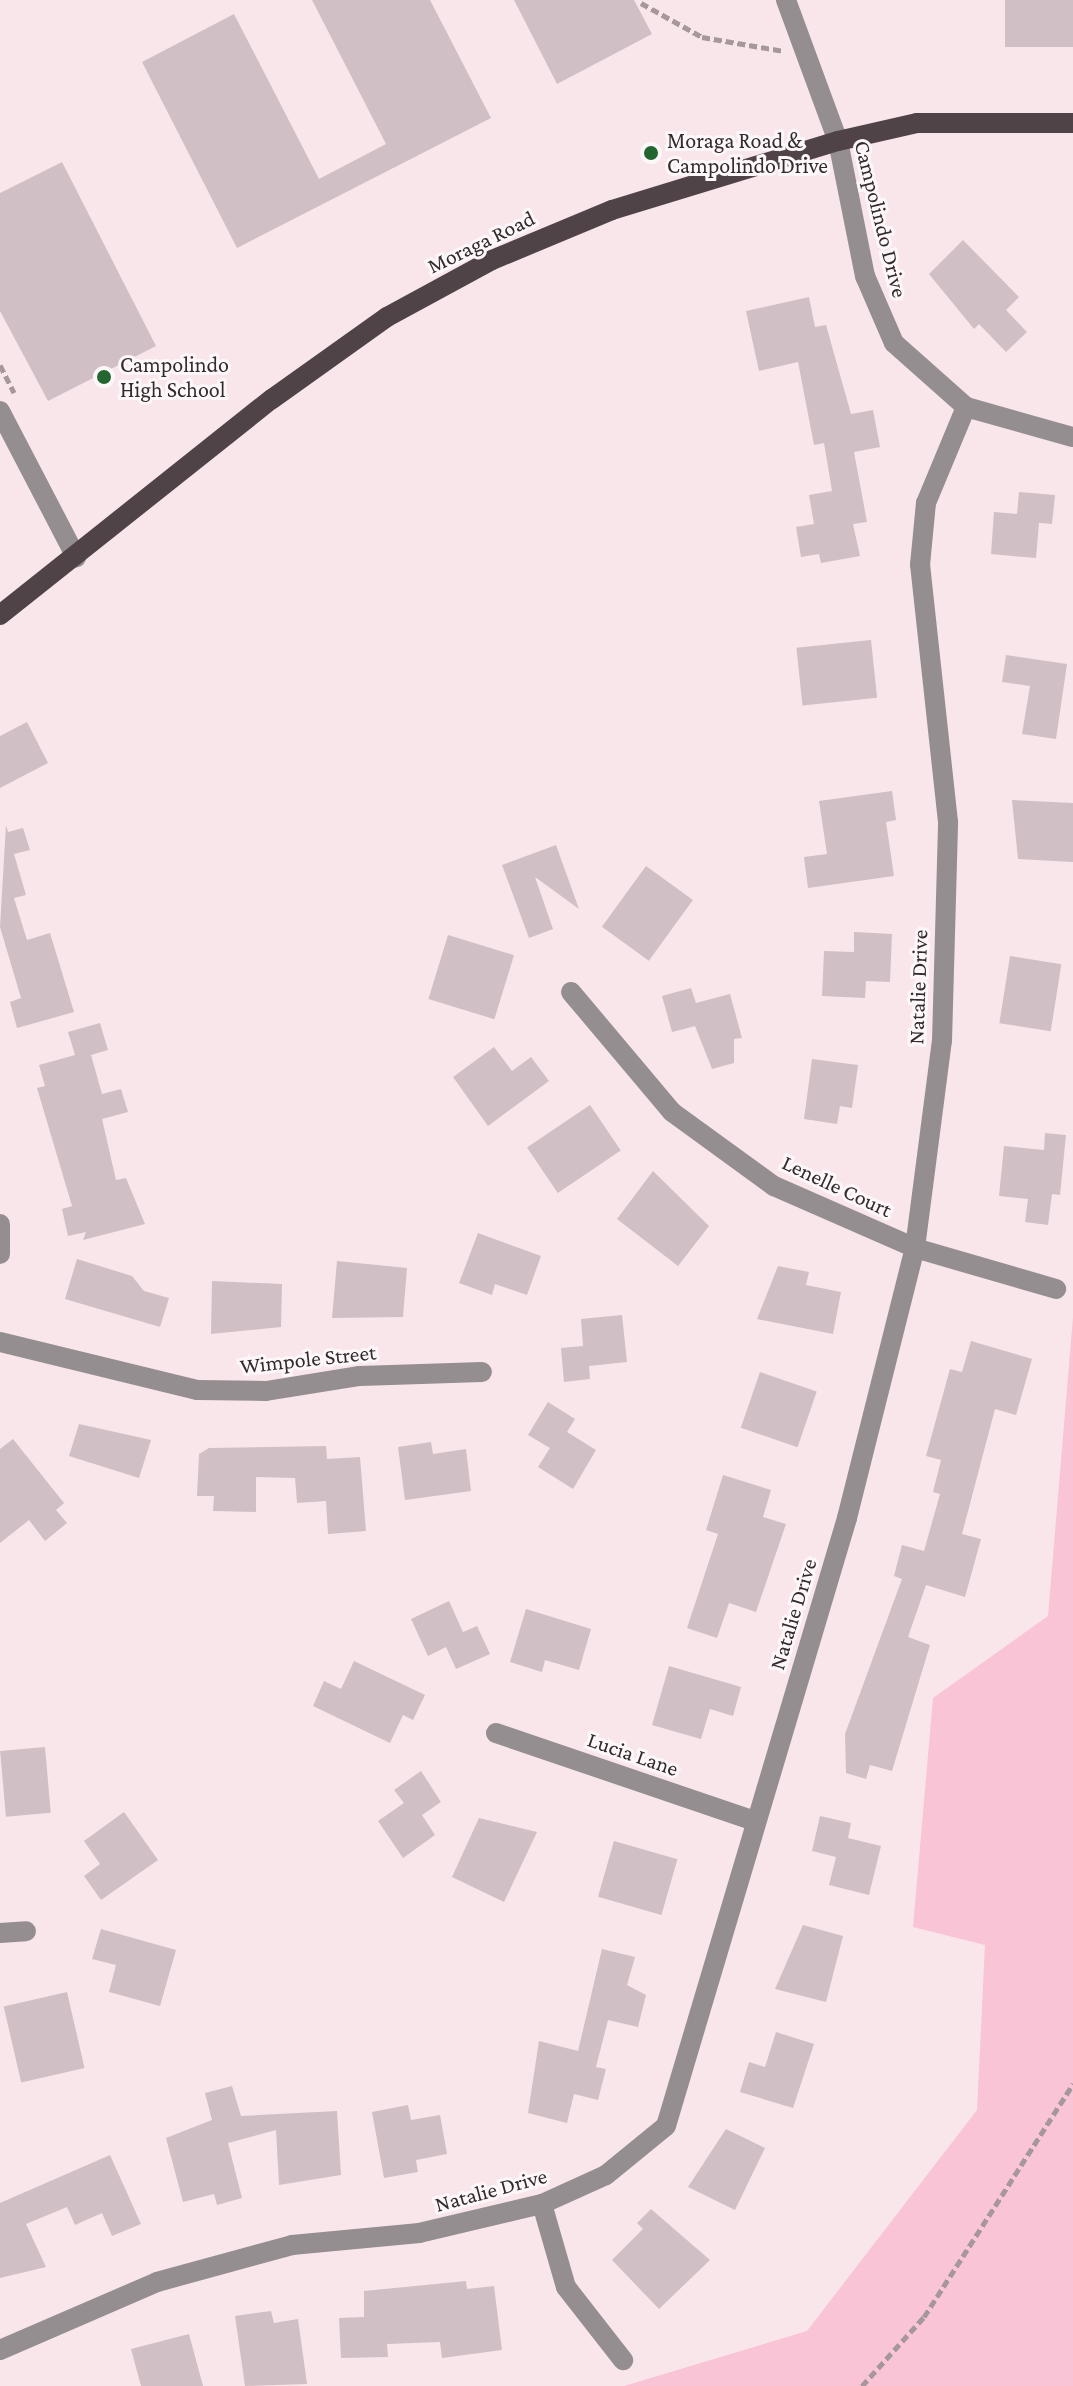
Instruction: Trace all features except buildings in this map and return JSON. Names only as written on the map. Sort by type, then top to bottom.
[{"type":"main road","name":"Moraga Road","points":[[0,615],[387,317],[492,260],[612,210],[838,141],[917,123],[1073,123]]},
{"type":"street","name":"Campolindo Drive","points":[[786,0],[838,141],[875,306],[894,343],[966,407],[1073,437]]},
{"type":"street","name":"Natalie Drive","points":[[0,2350],[157,2282],[277,2249],[419,2233],[542,2204],[606,2175],[666,2126],[847,1518],[915,1248],[942,1041],[948,822],[920,565],[926,503],[966,407]]},
{"type":"street","points":[[0,411],[76,557]]},
{"type":"street","name":"Lenelle Court","points":[[571,992],[651,1089],[721,1149],[774,1186],[915,1248],[1056,1289]]},
{"type":"street","points":[[0,1224],[0,1254]]},
{"type":"street","name":"Wimpole Street","points":[[0,1342],[197,1390],[266,1391],[360,1376],[482,1372]]},
{"type":"street","name":"Lucia Lane","points":[[496,1733],[755,1821]]},
{"type":"street","points":[[0,1933],[26,1931]]},
{"type":"street","points":[[542,2204],[566,2287],[623,2360]]},
{"type":"path","points":[[641,3],[702,37],[752,50],[805,52]]},
{"type":"path","points":[[862,2386],[924,2317],[1073,2084]]},
{"type":"shaded area","points":[[1073,1317],[1073,2386],[624,2386],[807,2331],[977,2110],[985,1945],[913,1927],[933,1698],[1048,1616]]},
{"type":"place","name":"Moraga Road & Campolindo Drive","points":[[651,153]]},
{"type":"place","name":"Campolindo High School","points":[[104,377]]}]
